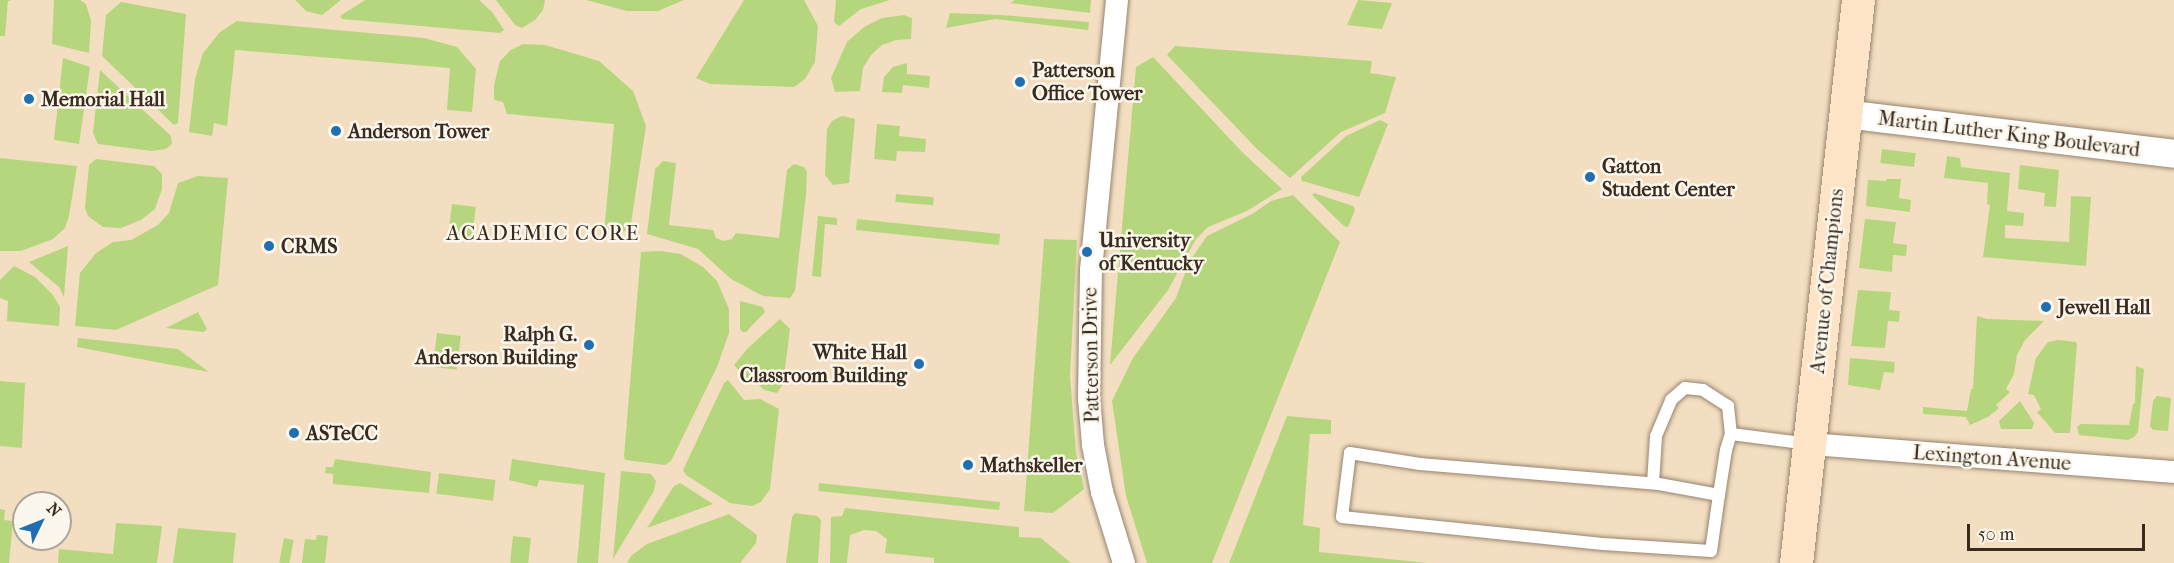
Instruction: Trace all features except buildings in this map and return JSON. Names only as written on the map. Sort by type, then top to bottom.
[{"type":"main road","name":"Avenue of Champions","points":[[1796,563],[1858,0]]},
{"type":"street","name":"Patterson Drive","points":[[1117,0],[1091,270],[1089,377],[1097,466],[1124,563]]},
{"type":"street","name":"Martin Luther King Boulevard","points":[[1845,114],[2174,154]]},
{"type":"street","name":"Lexington Avenue","points":[[1810,444],[2174,472]]},
{"type":"lane","points":[[1653,483],[1656,436],[1671,400],[1685,388],[1703,390],[1728,406],[1731,435],[1726,450],[1711,551],[1602,544],[1342,517],[1350,453],[1420,464],[1653,483],[1719,495]]},
{"type":"lane","points":[[1731,435],[1810,444]]},
{"type":"green space","points":[[0,0],[12,0],[8,1],[5,36],[0,36]]},
{"type":"green space","points":[[54,0],[80,0],[86,4],[91,21],[89,53],[52,44]]},
{"type":"green space","points":[[295,0],[341,0],[322,15],[306,11]]},
{"type":"green space","points":[[365,0],[479,0],[492,12],[504,30],[500,33],[342,19],[340,16]]},
{"type":"green space","points":[[496,0],[545,0],[543,10],[535,20],[522,28],[515,25]]},
{"type":"green space","points":[[586,0],[684,0],[658,11],[627,11]]},
{"type":"green space","points":[[744,0],[804,0],[818,26],[815,62],[805,79],[794,87],[710,84],[696,78]]},
{"type":"green space","points":[[836,0],[890,0],[861,9],[839,26],[834,22]]},
{"type":"green space","points":[[1015,0],[1091,0],[1090,13],[1010,3]]},
{"type":"green space","points":[[1358,0],[1392,3],[1382,29],[1347,25]]},
{"type":"green space","points":[[121,2],[186,14],[178,123],[174,125],[102,56],[106,15]]},
{"type":"green space","points":[[950,13],[1089,22],[1088,30],[995,19],[946,28]]},
{"type":"green space","points":[[904,15],[912,18],[911,39],[896,40],[882,45],[871,55],[863,68],[860,91],[835,92],[831,78],[847,42],[864,27],[882,18]]},
{"type":"green space","points":[[237,21],[424,38],[457,47],[476,69],[472,112],[447,110],[450,68],[235,50],[227,126],[214,123],[212,136],[189,132],[195,79],[203,53],[220,32]]},
{"type":"green space","points":[[523,44],[545,45],[599,61],[633,91],[646,126],[631,223],[626,231],[604,233],[614,124],[507,114],[503,102],[494,100],[494,85],[500,61],[511,50]]},
{"type":"green space","points":[[1175,46],[1372,61],[1370,73],[1396,77],[1385,113],[1341,132],[1290,178],[1257,149],[1167,55]]},
{"type":"green space","points":[[1153,57],[1243,153],[1282,189],[1247,211],[1208,227],[1196,239],[1168,290],[1110,365],[1136,67]]},
{"type":"green space","points":[[63,58],[90,67],[79,144],[54,140]]},
{"type":"green space","points":[[907,63],[907,74],[930,76],[929,88],[903,85],[902,93],[882,92],[884,77],[893,67]]},
{"type":"green space","points":[[100,70],[171,136],[172,144],[166,149],[152,151],[98,144],[93,133]]},
{"type":"green space","points":[[842,116],[855,119],[849,183],[833,185],[825,175],[827,129],[832,121]]},
{"type":"green space","points":[[1380,120],[1388,124],[1359,197],[1302,181],[1301,177],[1346,136]]},
{"type":"green space","points":[[877,124],[900,126],[899,136],[926,139],[925,152],[897,151],[896,161],[874,159]]},
{"type":"green space","points":[[1882,149],[1916,153],[1914,167],[1880,163]]},
{"type":"green space","points":[[1947,156],[1960,158],[1961,167],[2010,173],[2007,211],[2024,213],[2023,226],[2005,225],[2005,238],[2069,242],[2071,196],[2091,197],[2086,266],[1983,257],[1990,205],[1987,204],[1988,183],[1944,178]]},
{"type":"green space","points":[[0,158],[77,166],[69,216],[65,228],[53,239],[21,251],[0,251]]},
{"type":"green space","points":[[96,159],[154,166],[162,174],[162,189],[155,209],[141,220],[121,228],[103,227],[88,216],[85,208],[89,165]]},
{"type":"green space","points":[[663,161],[676,163],[669,225],[713,230],[716,238],[723,241],[732,239],[736,233],[779,238],[787,170],[794,164],[804,167],[807,172],[806,194],[795,291],[790,298],[763,296],[731,279],[698,249],[647,234],[655,169]]},
{"type":"green space","points":[[2020,165],[2059,170],[2056,207],[2044,206],[2045,193],[2018,189]]},
{"type":"green space","points":[[198,176],[228,178],[218,285],[116,330],[75,326],[80,273],[96,253],[113,242],[131,240],[158,225],[169,213],[178,183]]},
{"type":"green space","points":[[1887,179],[1901,179],[1899,198],[1911,200],[1910,212],[1866,206],[1868,180],[1886,181]]},
{"type":"green space","points":[[1314,193],[1353,206],[1355,210],[1348,227],[1344,226],[1312,195]]},
{"type":"green space","points":[[896,194],[934,197],[933,205],[895,202]]},
{"type":"green space","points":[[1293,195],[1340,242],[1212,563],[1147,563],[1126,496],[1112,401],[1133,358],[1176,298],[1189,262],[1207,236],[1252,214],[1271,201]]},
{"type":"green space","points":[[452,204],[476,207],[472,241],[448,238]]},
{"type":"green space","points":[[818,216],[837,218],[837,225],[825,224],[821,277],[812,276]]},
{"type":"green space","points":[[857,219],[1000,234],[999,245],[856,230]]},
{"type":"green space","points":[[1865,219],[1896,222],[1893,243],[1907,245],[1906,256],[1893,255],[1892,272],[1859,268]]},
{"type":"green space","points":[[1044,239],[1077,240],[1070,376],[1076,453],[1084,489],[1053,513],[1024,511]]},
{"type":"green space","points":[[68,246],[64,297],[59,287],[29,262]]},
{"type":"green space","points":[[660,251],[681,254],[703,267],[717,281],[729,309],[729,333],[717,367],[671,461],[665,465],[625,460],[624,456],[641,252]]},
{"type":"green space","points":[[14,266],[35,277],[53,295],[60,307],[59,326],[7,321],[8,301],[0,298],[0,280]]},
{"type":"green space","points":[[1858,290],[1891,292],[1889,310],[1900,311],[1899,322],[1888,321],[1885,348],[1851,346]]},
{"type":"green space","points":[[740,301],[763,307],[765,312],[746,332],[742,332],[740,328]]},
{"type":"green space","points":[[198,312],[207,329],[204,332],[166,328]]},
{"type":"green space","points":[[1977,316],[1987,319],[2044,321],[2025,340],[2017,355],[2014,374],[2006,389],[2010,392],[1996,405],[1999,408],[1988,417],[1970,425],[1966,417],[1923,414],[1923,407],[1967,411],[1971,389],[1973,389]]},
{"type":"green space","points":[[780,319],[790,329],[783,384],[777,393],[764,390],[754,380],[748,380],[734,365],[747,349]]},
{"type":"green space","points":[[437,333],[461,336],[457,370],[433,367]]},
{"type":"green space","points":[[78,338],[178,349],[209,372],[77,347]]},
{"type":"green space","points":[[2058,340],[2077,344],[2070,433],[2055,433],[2037,412],[2041,409],[2034,395],[2028,394],[2036,358],[2048,342]]},
{"type":"green space","points":[[1850,358],[1895,362],[1894,373],[1884,372],[1880,390],[1848,385]]},
{"type":"green space","points":[[2136,366],[2144,369],[2138,432],[2134,437],[2128,440],[2079,435],[2077,427],[2081,424],[2129,425],[2135,403]]},
{"type":"green space","points":[[728,380],[744,400],[760,399],[779,409],[770,489],[761,502],[752,506],[730,503],[686,475],[683,470],[724,383]]},
{"type":"green space","points":[[0,381],[25,383],[22,448],[0,446]]},
{"type":"green space","points":[[2157,396],[2171,398],[2168,431],[2153,430],[2150,426],[2153,401]]},
{"type":"green space","points":[[2020,401],[2034,423],[2032,429],[2001,429],[1999,421]]},
{"type":"green space","points":[[1287,416],[1331,420],[1331,434],[1310,434],[1303,525],[1320,528],[1319,552],[1428,563],[1229,563]]},
{"type":"green space","points":[[335,459],[431,472],[429,493],[333,484],[333,474],[325,473],[326,467],[333,467]]},
{"type":"green space","points":[[512,459],[605,473],[598,563],[577,563],[584,485],[539,480],[537,487],[509,480]]},
{"type":"green space","points":[[621,471],[651,474],[656,481],[654,491],[613,559]]},
{"type":"green space","points":[[439,473],[496,480],[493,501],[436,494]]},
{"type":"green space","points":[[680,483],[713,504],[647,528],[674,486]]},
{"type":"green space","points":[[819,483],[1000,502],[999,510],[818,491]]},
{"type":"green space","points":[[845,508],[1019,527],[1019,537],[1041,538],[1071,563],[934,563],[934,558],[885,553],[887,539],[876,531],[864,530],[850,535],[847,563],[830,563],[831,517],[842,516]]},
{"type":"green space","points":[[0,509],[5,510],[4,520],[12,521],[12,532],[9,563],[0,563]]},
{"type":"green space","points":[[795,513],[817,516],[821,520],[818,563],[786,563],[792,517]]},
{"type":"green space","points":[[729,514],[757,535],[756,543],[740,563],[627,563],[631,556],[647,544]]},
{"type":"green space","points":[[116,523],[162,526],[157,563],[58,563],[59,551],[113,554]]},
{"type":"green space","points":[[178,528],[236,533],[233,563],[173,563]]},
{"type":"green space","points":[[317,535],[328,536],[325,563],[302,563],[305,539],[316,540]]},
{"type":"green space","points":[[513,536],[531,538],[528,563],[510,563]]},
{"type":"green space","points":[[284,538],[294,540],[289,563],[279,563]]},
{"type":"place","name":"Patterson Office Tower","points":[[1020,82]]},
{"type":"place","name":"Memorial Hall","points":[[29,99]]},
{"type":"place","name":"Anderson Tower","points":[[336,131]]},
{"type":"place","name":"Gatton Student Center","points":[[1590,177]]},
{"type":"place","name":"CRMS","points":[[269,246]]},
{"type":"place","name":"University of Kentucky","points":[[1087,252]]},
{"type":"place","name":"Jewell Hall","points":[[2046,307]]},
{"type":"place","name":"Ralph G. Anderson Building","points":[[589,345]]},
{"type":"place","name":"White Hall Classroom Building","points":[[919,364]]},
{"type":"place","name":"ASTeCC","points":[[294,433]]},
{"type":"place","name":"Mathskeller","points":[[968,465]]},
{"type":"district","name":"ACADEMIC CORE","points":[[543,233]]}]
